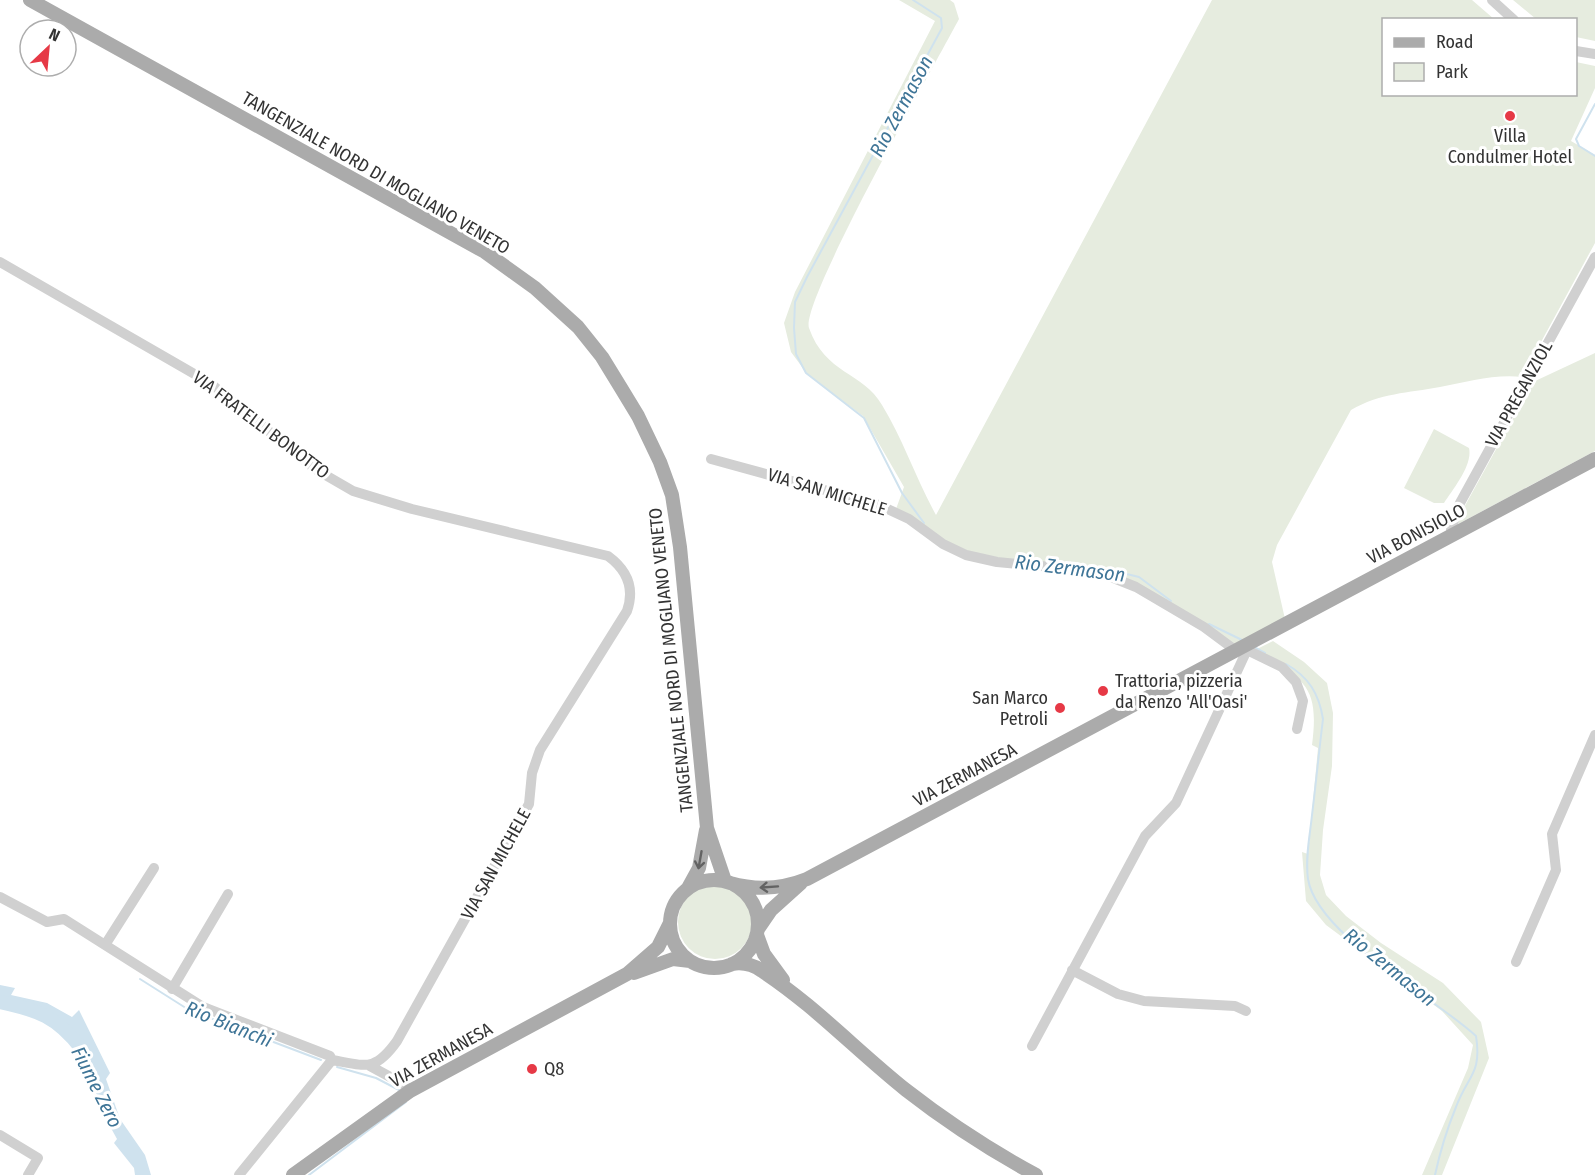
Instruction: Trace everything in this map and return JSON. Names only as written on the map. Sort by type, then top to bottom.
[{"type":"main road","name":"TANGENZIALE NORD DI MOGLIANO VENETO","points":[[30,0],[485,252],[535,288],[578,327],[602,357],[638,416],[672,495],[694,683],[700,774],[707,828],[728,882]]},
{"type":"main road","name":"VIA BONISIOLO","points":[[1245,647],[1595,459]]},
{"type":"main road","name":"VIA ZERMANESA","points":[[293,1175],[410,1091],[616,981],[673,959],[720,967],[732,964],[752,947],[757,932],[771,909],[807,879],[1245,647]]},
{"type":"main road","name":"TANGENZIALE NORD DI MOGLIANO VENETO","points":[[687,890],[699,868],[707,828]]},
{"type":"main road","name":"VIA ZERMANESA","points":[[616,981],[653,952],[665,937],[675,905],[687,890],[705,881],[728,882],[748,888],[765,888],[807,879]]},
{"type":"main road","points":[[728,882],[743,890],[752,901],[757,915],[757,932],[764,954],[798,998]]},
{"type":"main road","points":[[670,923],[677,947],[696,963]]},
{"type":"main road","points":[[732,964],[753,966],[798,998],[924,1104],[988,1148],[1035,1175]]},
{"type":"street","points":[[1492,0],[1512,18]]},
{"type":"street","points":[[1577,51],[1595,54]]},
{"type":"street","name":"VIA PREGANZIOL","points":[[1454,534],[1451,529],[1460,502],[1595,257]]},
{"type":"street","name":"VIA FRATELLI BONOTTO","points":[[0,262],[210,383],[315,469],[353,491],[412,510],[608,556],[622,569],[630,587]]},
{"type":"street","name":"VIA SAN MICHELE","points":[[711,459],[879,505],[909,519],[943,544],[966,555],[997,562],[1096,571],[1161,601],[1245,647]]},
{"type":"street","name":"VIA SAN MICHELE","points":[[370,1066],[385,1057],[397,1041],[529,804],[532,773],[540,750],[627,611],[630,587]]},
{"type":"street","points":[[1032,1046],[1145,836],[1176,803],[1245,647],[1282,668],[1296,682],[1303,701],[1298,729]]},
{"type":"street","points":[[1516,962],[1556,870],[1552,834],[1595,735]]},
{"type":"street","points":[[105,945],[154,868]]},
{"type":"street","points":[[172,989],[228,894]]},
{"type":"street","points":[[0,897],[47,922],[64,919],[202,1007],[330,1056],[332,1060],[370,1066],[405,1085]]},
{"type":"street","points":[[1072,970],[1127,997],[1144,1001],[1235,1006],[1246,1011]]},
{"type":"street","points":[[239,1175],[332,1060]]},
{"type":"street","points":[[0,1135],[38,1158],[28,1175]]},
{"type":"green space","points":[[899,0],[950,0],[954,3],[959,19],[847,229],[812,309],[809,328],[824,355],[865,386],[882,405],[936,515],[1212,0],[1472,0],[1493,18],[1382,18],[1382,96],[1577,96],[1577,62],[1595,66],[1595,88],[1571,141],[1595,155],[1595,243],[1522,377],[1491,378],[1394,394],[1351,410],[1277,545],[1272,562],[1285,619],[1237,646],[1130,581],[992,559],[955,547],[896,509],[904,487],[863,416],[808,375],[791,352],[784,323],[795,292],[935,21]]},
{"type":"green space","points":[[1513,0],[1595,0],[1595,41],[1577,37],[1577,18],[1535,18]]},
{"type":"green space","points":[[1595,353],[1595,451],[1458,524],[1461,513],[1533,382]]},
{"type":"green space","points":[[1434,429],[1469,448],[1465,469],[1444,503],[1434,503],[1404,488]]},
{"type":"green space","points":[[1273,641],[1304,662],[1327,683],[1333,713],[1332,766],[1323,830],[1320,875],[1326,895],[1346,916],[1381,943],[1443,983],[1481,1022],[1489,1058],[1442,1175],[1422,1175],[1468,1068],[1473,1045],[1442,1011],[1326,925],[1306,901],[1302,852],[1308,854],[1318,748],[1312,745],[1313,709],[1305,686],[1297,677],[1257,649]]},
{"type":"green space","points":[[708,885],[722,885],[736,891],[746,901],[752,915],[752,929],[746,943],[736,953],[722,959],[708,959],[694,953],[684,943],[678,929],[678,915],[684,901],[694,891]]},
{"type":"water","points":[[0,985],[15,988],[11,995],[47,1003],[72,1017],[79,1010],[110,1073],[106,1079],[120,1119],[145,1155],[151,1175],[135,1175],[134,1168],[114,1143],[117,1139],[105,1116],[86,1066],[66,1028],[52,1017],[0,1004]]},
{"type":"waterway","name":"Rio Zermason","points":[[913,0],[941,18],[942,28],[807,277],[795,302],[794,328],[796,354],[806,373],[864,418],[902,493],[924,523]]},
{"type":"waterway","points":[[1595,104],[1576,139],[1579,146],[1595,156]]},
{"type":"waterway","name":"Rio Zermason","points":[[1102,568],[1139,577],[1171,601]]},
{"type":"waterway","name":"Rio Zermason","points":[[1209,624],[1242,640]]},
{"type":"waterway","name":"Rio Zermason","points":[[1254,647],[1265,653]]},
{"type":"waterway","name":"Rio Zermason","points":[[1286,664],[1312,687],[1323,719],[1307,863],[1308,879],[1316,900],[1332,922],[1354,943],[1476,1036],[1477,1059],[1473,1074],[1453,1115],[1435,1175]]},
{"type":"waterway","name":"Rio Bianchi","points":[[140,979],[189,1010],[321,1060]]},
{"type":"waterway","name":"Fiume Zero","points":[[0,1002],[46,1016],[64,1029],[81,1048]]},
{"type":"waterway","name":"Rio Bianchi","points":[[337,1067],[376,1078],[399,1090]]},
{"type":"waterway","name":"Rio Bianchi","points":[[309,1175],[406,1102]]},
{"type":"place","name":"Villa Condulmer Hotel","points":[[1510,116]]},
{"type":"place","name":"Trattoria, pizzeria da Renzo 'All'Oasi'","points":[[1103,691]]},
{"type":"place","name":"San Marco Petroli","points":[[1060,708]]},
{"type":"place","name":"Q8","points":[[532,1069]]}]
